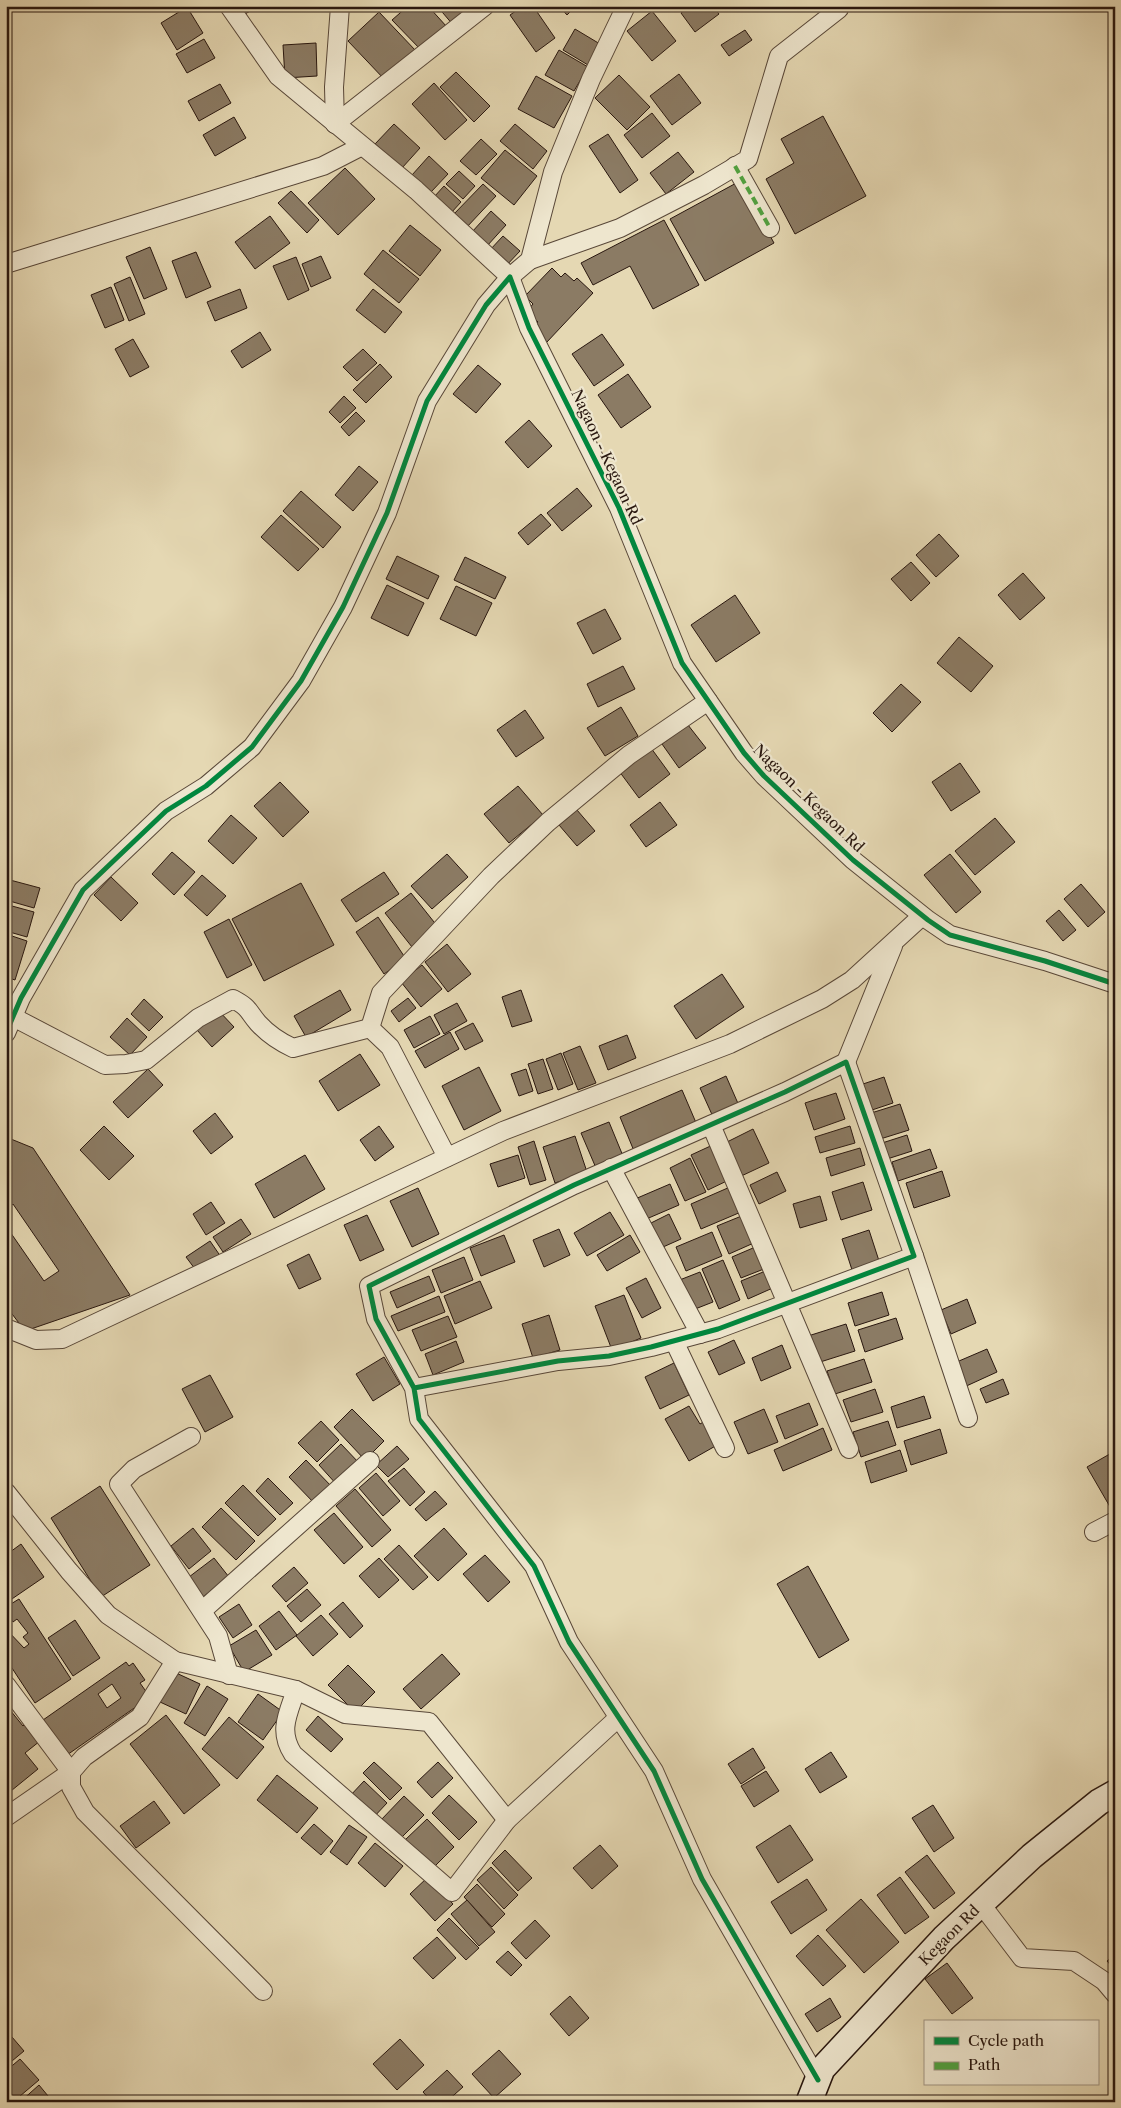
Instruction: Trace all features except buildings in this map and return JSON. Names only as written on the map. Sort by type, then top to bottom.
[{"type":"street","points":[[228,6],[278,76],[416,190],[510,276]]},
{"type":"street","points":[[335,124],[334,87],[340,6]]},
{"type":"street","points":[[335,124],[485,6]]},
{"type":"street","points":[[530,260],[553,172],[591,79],[626,6]]},
{"type":"street","points":[[370,1028],[293,1048],[277,1041],[258,1022],[248,1007],[233,999],[198,1018],[146,1060],[105,1065],[10,1025],[21,998],[83,890],[166,811],[206,786],[252,746],[301,681],[343,607],[387,512],[427,401],[486,305],[510,276],[530,260],[620,228],[704,185],[748,158],[779,56],[839,10]]},
{"type":"street","points":[[6,264],[323,166],[362,146]]},
{"type":"street","points":[[735,166],[770,228]]},
{"type":"street","name":"Nagaon - Kegaon Rd","points":[[510,276],[529,328],[619,508],[682,663],[744,753],[764,776],[853,860],[922,916],[950,935],[1045,961],[1115,984]]},
{"type":"street","points":[[370,1028],[381,993],[491,876],[548,822],[629,755],[708,701]]},
{"type":"street","points":[[6,1328],[36,1340],[62,1339],[503,1130],[730,1044],[822,999],[852,980],[922,916]]},
{"type":"street","points":[[895,941],[846,1062],[968,1418]]},
{"type":"street","points":[[370,1028],[390,1047],[447,1158]]},
{"type":"street","points":[[813,2091],[702,1879],[654,1771],[569,1642],[534,1566],[419,1419],[414,1388],[376,1319],[369,1286],[611,1168],[711,1125],[846,1062]]},
{"type":"street","points":[[711,1125],[849,1449]]},
{"type":"street","points":[[611,1168],[700,1334]]},
{"type":"street","points":[[414,1388],[558,1361],[610,1356],[674,1341],[787,1304],[914,1256]]},
{"type":"street","points":[[674,1341],[725,1448]]},
{"type":"street","points":[[191,1437],[134,1469],[119,1484],[218,1636],[229,1675]]},
{"type":"street","points":[[202,1610],[370,1461]]},
{"type":"street","points":[[6,1492],[69,1571],[108,1615],[175,1661],[296,1690],[345,1714],[429,1722],[507,1820]]},
{"type":"street","points":[[1094,1532],[1115,1521]]},
{"type":"street","points":[[6,1817],[71,1772],[84,1757],[140,1717],[175,1661]]},
{"type":"street","points":[[6,1685],[71,1772],[71,1787],[85,1812],[263,1991]]},
{"type":"street","points":[[296,1690],[286,1720],[285,1742],[292,1754],[452,1892],[507,1820],[618,1718]]},
{"type":"street","name":"Kegaon Rd","points":[[813,2091],[822,2069],[944,1938],[1032,1856],[1099,1802],[1115,1793]]},
{"type":"street","points":[[981,1904],[1022,1958],[1074,1961],[1104,1981],[1115,1994]]},
{"type":"marked path","points":[[735,166],[770,228]]},
{"type":"cycle path","points":[[6,1033],[21,998],[83,890],[166,811],[206,786],[252,747],[301,681],[343,607],[387,513],[427,401],[486,305],[510,277],[529,328],[619,508],[682,663],[744,753],[764,776],[853,860],[928,920],[950,935],[1045,961],[1115,984]]},
{"type":"cycle path","points":[[414,1388],[376,1319],[369,1286],[574,1185],[785,1092],[846,1062],[914,1256],[718,1329],[651,1347],[609,1356],[558,1361],[414,1388],[419,1419],[534,1566],[569,1642],[654,1771],[702,1879],[818,2080]]}]
